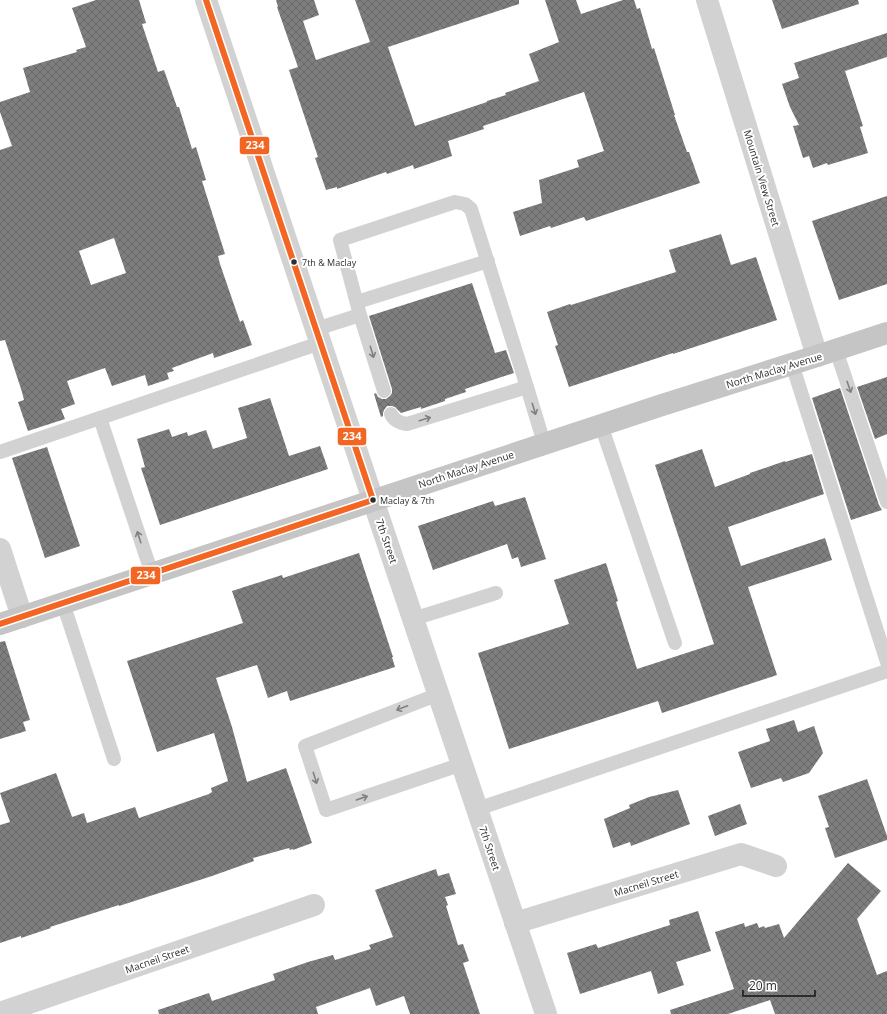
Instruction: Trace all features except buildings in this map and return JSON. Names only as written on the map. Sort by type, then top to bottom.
[{"type":"main road","name":"North Maclay Avenue","points":[[0,624],[544,443],[887,333]]},
{"type":"street","name":"7th Street","points":[[206,0],[372,500],[439,694],[546,1014]]},
{"type":"street","name":"Mountain View Street","points":[[707,0],[827,353]]},
{"type":"street","points":[[0,549],[22,617]]},
{"type":"street","name":"Macneil Street","points":[[515,923],[741,854],[776,866]]},
{"type":"street","name":"Macneil Street","points":[[0,1013],[314,905]]},
{"type":"lane","points":[[384,391],[340,240],[455,202],[466,204],[471,209],[488,261],[544,443]]},
{"type":"lane","points":[[0,452],[100,418],[318,336],[359,309],[488,261]]},
{"type":"lane","points":[[827,353],[887,502]]},
{"type":"lane","points":[[792,364],[887,662]]},
{"type":"lane","points":[[391,414],[392,417],[399,422],[407,424],[527,387]]},
{"type":"lane","points":[[100,418],[152,574]]},
{"type":"lane","points":[[602,424],[675,642]]},
{"type":"lane","points":[[413,619],[496,593]]},
{"type":"lane","points":[[63,604],[114,759]]},
{"type":"lane","points":[[477,809],[887,670]]},
{"type":"lane","points":[[439,694],[305,746],[326,810],[462,764]]},
{"type":"transit line","name":"234","points":[[0,624],[373,500],[206,0]]},
{"type":"place","name":"7th & Maclay","points":[[294,262]]},
{"type":"place","name":"Maclay & 7th","points":[[373,500]]}]
